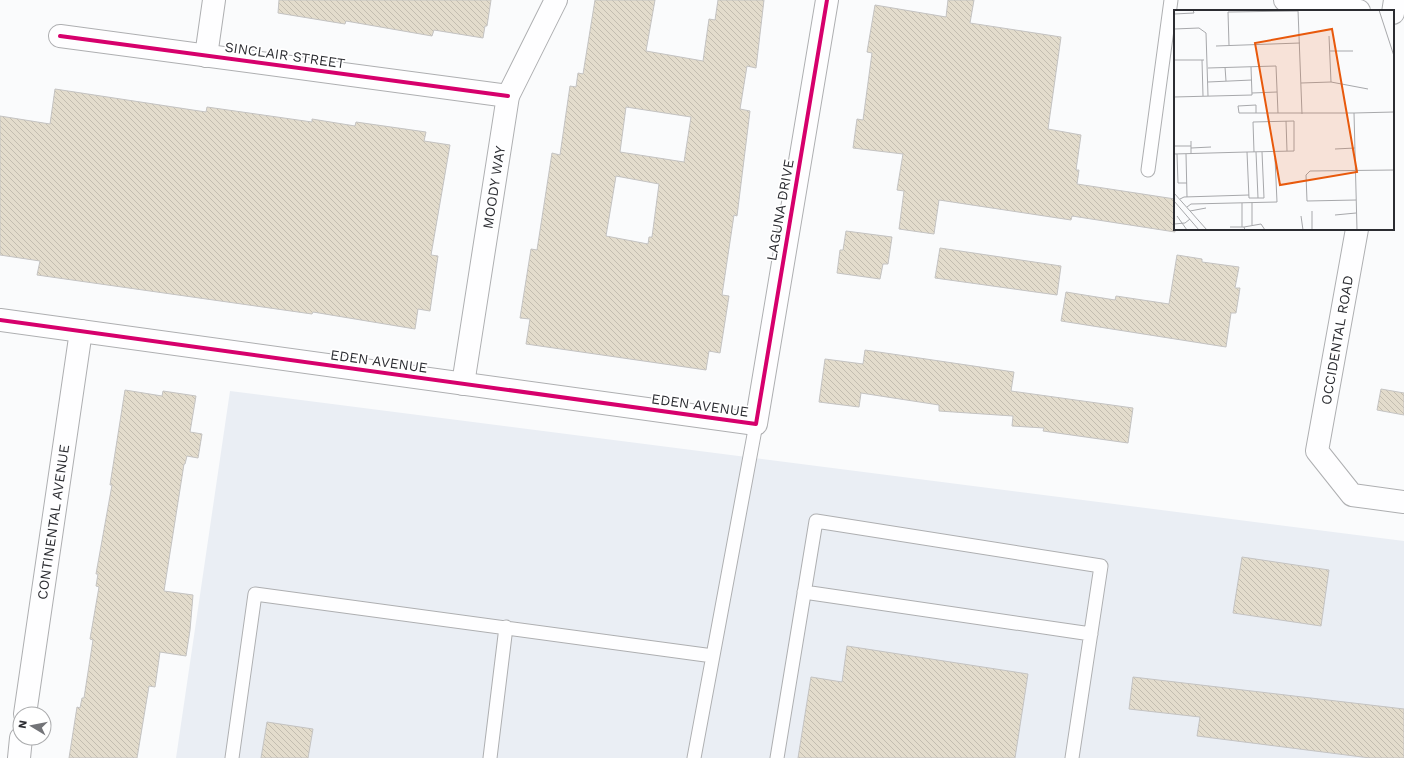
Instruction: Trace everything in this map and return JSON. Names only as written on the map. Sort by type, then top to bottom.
[{"type":"street","points":[[206,56],[214,0]]},
{"type":"street","name":"MOODY WAY","points":[[463,384],[508,96],[556,0]]},
{"type":"street","name":"LAGUNA DRIVE","points":[[756,424],[827,0]]},
{"type":"street","points":[[1285,0],[1352,10]]},
{"type":"street","points":[[1393,10],[1395,0]]},
{"type":"street","points":[[1394,16],[1404,18]]},
{"type":"street","name":"SINCLAIR STREET","points":[[60,36],[508,96]]},
{"type":"street","name":"OCCIDENTAL ROAD","points":[[1357,230],[1317,451],[1352,495],[1404,502]]},
{"type":"street","name":"EDEN AVENUE","points":[[0,320],[756,424]]},
{"type":"street","name":"CONTINENTAL AVENUE","points":[[26,706],[80,331]]},
{"type":"street","points":[[18,758],[20,746]]},
{"type":"lane","points":[[1148,170],[1171,0]]},
{"type":"lane","points":[[694,758],[756,424]]},
{"type":"lane","points":[[777,758],[816,521],[1101,566],[1072,758]]},
{"type":"lane","points":[[804,592],[1091,634]]},
{"type":"lane","points":[[232,758],[255,594],[713,656]]},
{"type":"lane","points":[[490,758],[506,628]]},
{"type":"shaded area","points":[[230,391],[1404,541],[1404,758],[176,758]]},
{"type":"building","points":[[279,0],[491,0],[487,26],[485,26],[483,38],[434,30],[432,36],[346,21],[345,24],[278,13]]},
{"type":"building","points":[[595,0],[655,0],[646,51],[703,61],[709,19],[715,20],[718,0],[764,0],[756,68],[747,66],[740,109],[750,111],[737,216],[734,215],[722,295],[729,296],[720,353],[709,351],[706,370],[526,344],[530,319],[520,318],[531,249],[537,250],[552,153],[560,155],[570,86],[576,87],[578,73],[583,74]],"holes":[[[626,107],[691,117],[684,162],[620,152]],[[616,176],[659,184],[652,237],[649,237],[648,244],[606,236]]]},
{"type":"building","points":[[948,0],[974,0],[970,23],[1061,37],[1048,129],[1081,135],[1076,170],[1079,170],[1077,184],[1174,199],[1175,232],[1072,216],[1071,220],[939,200],[934,234],[899,229],[904,191],[897,190],[903,154],[853,148],[857,119],[863,120],[872,53],[867,52],[875,5],[946,17]]},
{"type":"building","points":[[55,89],[206,112],[207,107],[312,122],[312,119],[355,126],[356,122],[426,132],[424,141],[450,145],[431,255],[438,256],[430,311],[418,309],[415,329],[313,312],[312,314],[37,275],[40,261],[0,255],[0,116],[50,124]]},
{"type":"building","points":[[846,231],[892,237],[888,264],[883,264],[880,279],[837,273],[840,250],[843,250]]},
{"type":"building","points":[[940,248],[1061,266],[1057,295],[935,278]]},
{"type":"building","points":[[1177,255],[1202,259],[1202,262],[1239,267],[1235,288],[1240,288],[1236,313],[1231,313],[1226,347],[1061,321],[1066,292],[1115,300],[1116,296],[1169,304]]},
{"type":"building","points":[[865,350],[1014,372],[1011,391],[1133,408],[1128,443],[1043,431],[1044,428],[1012,426],[1013,416],[939,411],[939,405],[861,393],[859,407],[819,402],[825,359],[863,364]]},
{"type":"building","points":[[1381,389],[1404,393],[1404,415],[1377,410]]},
{"type":"building","points":[[125,390],[162,396],[163,391],[196,396],[190,432],[202,434],[198,458],[187,456],[184,464],[164,591],[193,595],[190,630],[186,656],[160,652],[155,687],[149,686],[137,758],[69,758],[77,707],[80,708],[82,698],[84,698],[93,640],[90,639],[99,587],[96,586],[98,574],[96,574],[112,485],[110,485]]},
{"type":"building","points":[[1242,557],[1329,570],[1321,626],[1233,613]]},
{"type":"building","points":[[847,646],[1028,674],[1015,758],[798,758],[811,677],[842,682]]},
{"type":"building","points":[[1133,677],[1404,709],[1404,758],[1370,758],[1197,736],[1200,717],[1129,709]]},
{"type":"building","points":[[267,722],[313,729],[308,758],[261,758]]},
{"type":"cycle path","points":[[0,320],[756,424],[827,0]]},
{"type":"cycle path","points":[[60,36],[508,96]]}]
